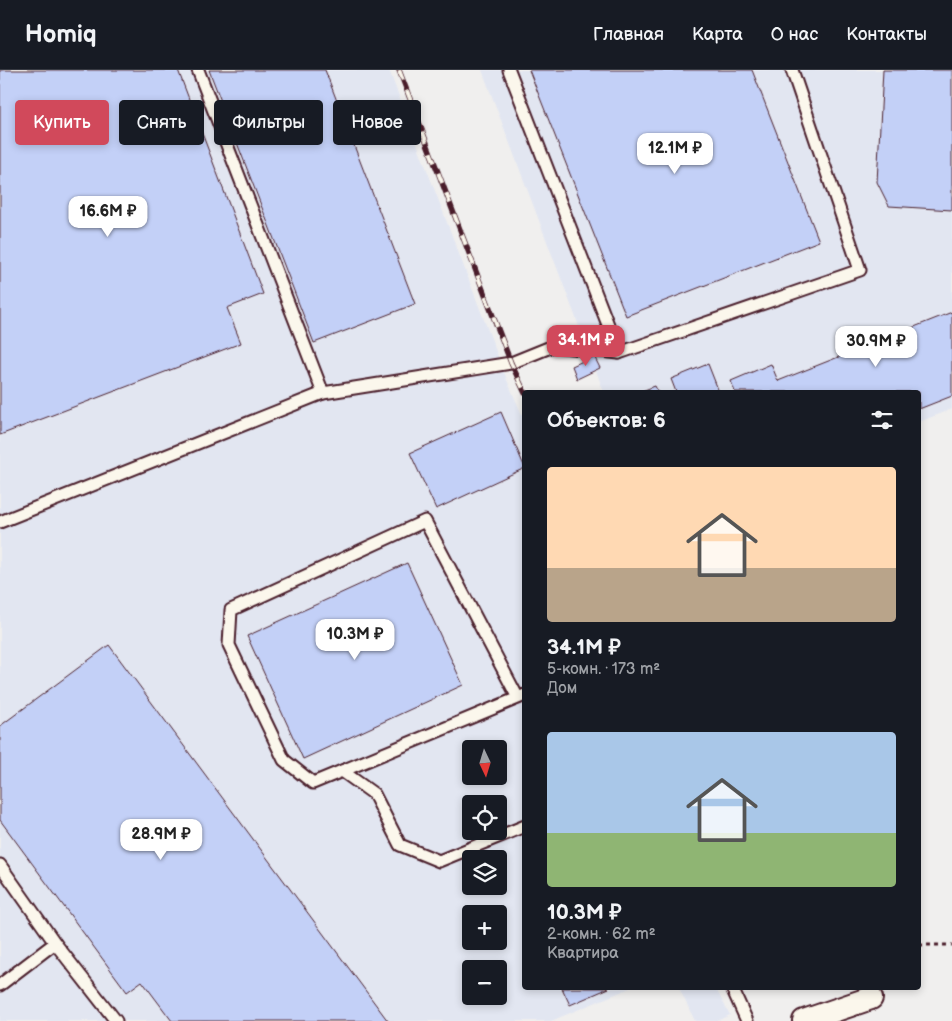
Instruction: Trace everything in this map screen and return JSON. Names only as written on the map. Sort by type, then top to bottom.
[{"type":"street","points":[[804,1021],[871,998]]},
{"type":"lane","points":[[198,70],[322,393]]},
{"type":"lane","points":[[509,70],[619,353]]},
{"type":"lane","points":[[0,522],[322,393],[511,363],[553,346],[619,353],[860,270],[792,70]]},
{"type":"lane","points":[[425,521],[521,696],[312,784],[284,760],[229,645],[231,610],[425,521]]},
{"type":"lane","points":[[342,771],[374,794],[400,845],[439,861],[522,827]]},
{"type":"lane","points":[[0,865],[55,943],[116,1021]]},
{"type":"lane","points":[[0,984],[55,943]]},
{"type":"lane","points":[[733,990],[747,1021]]},
{"type":"path","points":[[921,945],[952,945]]},
{"type":"shaded area","points":[[0,70],[389,70],[400,100],[333,100],[333,145],[418,145],[522,415],[522,990],[625,990],[551,1021],[0,1021]]},
{"type":"shaded area","points":[[482,70],[952,70],[952,409],[921,421],[921,390],[603,390]]},
{"type":"shaded area","points":[[680,990],[735,990],[717,991],[730,1015],[717,1021],[695,1021]]},
{"type":"building","points":[[0,70],[178,70],[189,100],[119,100],[119,145],[204,145],[204,139],[263,294],[227,308],[241,343],[0,435]]},
{"type":"building","points":[[209,70],[325,70],[337,100],[333,100],[333,145],[354,145],[415,304],[314,343],[238,145],[323,145],[323,100],[221,100]]},
{"type":"building","points":[[529,70],[752,70],[819,241],[626,316]]},
{"type":"building","points":[[883,70],[952,70],[952,210],[889,206],[877,182]]},
{"type":"building","points":[[952,312],[952,396],[921,408],[921,390],[734,390],[731,381],[771,364],[778,381]]},
{"type":"building","points":[[594,356],[600,368],[577,379],[572,366]]},
{"type":"building","points":[[708,364],[718,390],[675,390],[671,379]]},
{"type":"building","points":[[655,386],[657,390],[644,390]]},
{"type":"building","points":[[501,412],[522,461],[522,469],[436,509],[410,453]]},
{"type":"building","points":[[407,563],[463,685],[303,759],[247,636]]},
{"type":"building","points":[[109,645],[388,1021],[172,1021],[142,981],[127,992],[0,820],[0,726]]},
{"type":"building","points":[[563,990],[604,990],[570,1005]]},
{"type":"railway","points":[[399,70],[511,363],[524,390]]}]
